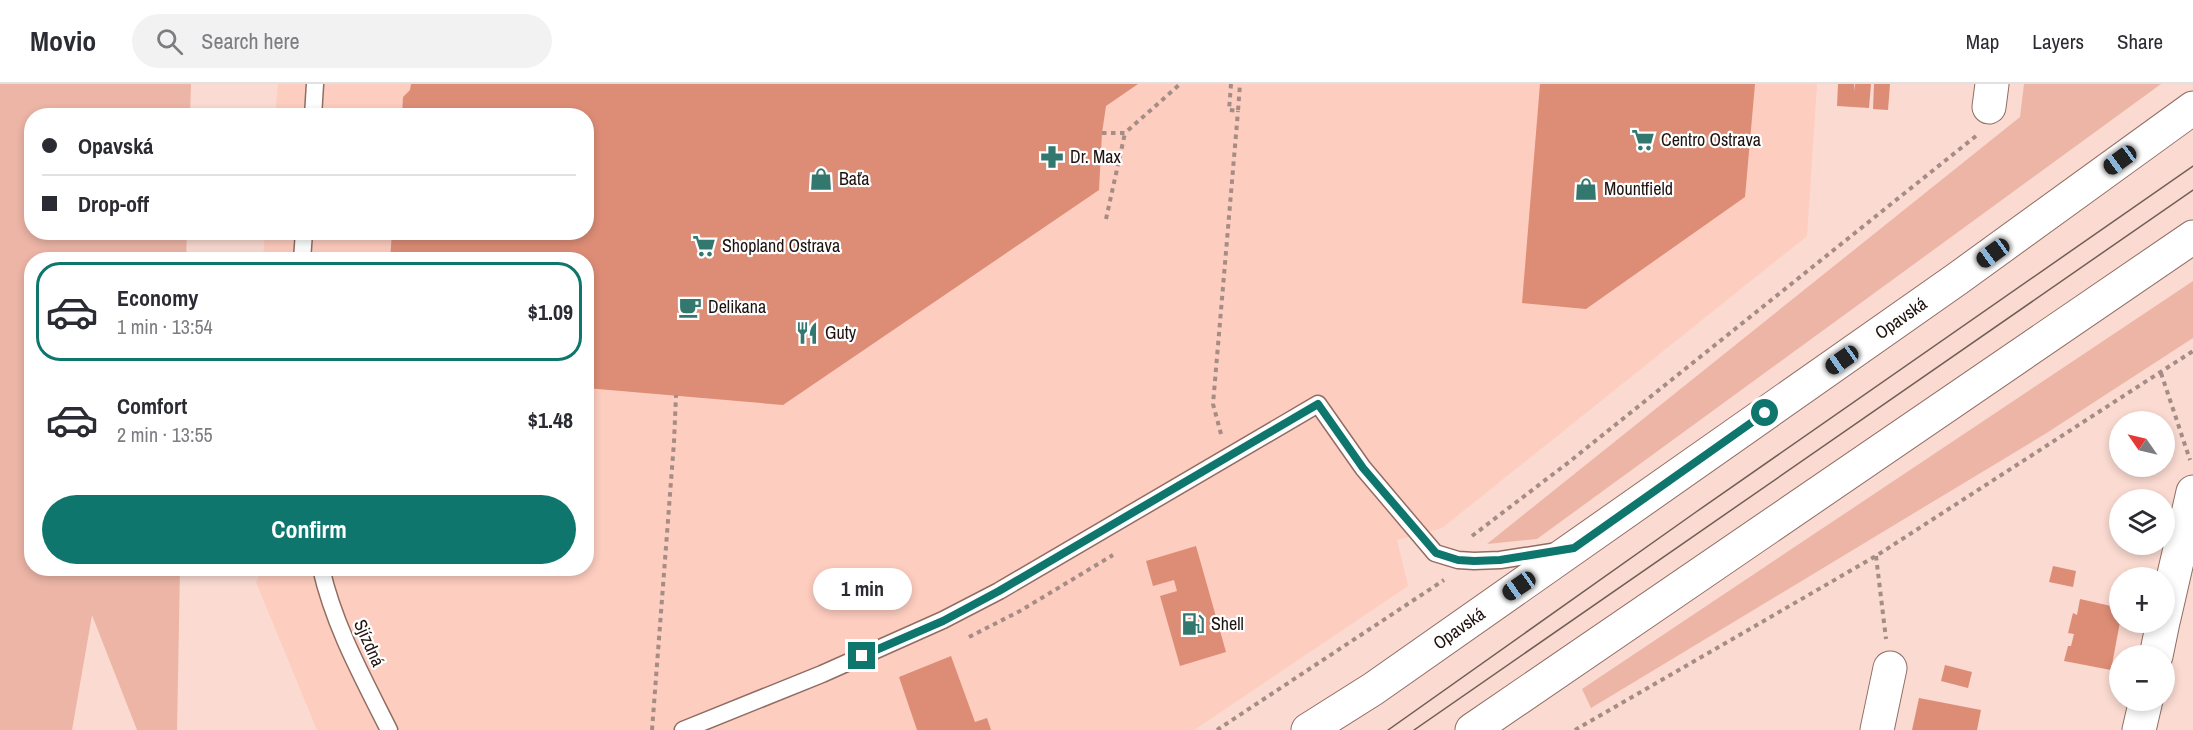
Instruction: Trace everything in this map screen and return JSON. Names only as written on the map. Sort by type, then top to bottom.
[{"type":"main road","name":"Opavská","points":[[1308,730],[1373,688],[1957,279],[2193,108]]},
{"type":"main road","points":[[1472,730],[2193,237]]},
{"type":"main road","points":[[2175,570],[2193,492]]},
{"type":"main road","points":[[1877,730],[1890,668]]},
{"type":"main road","points":[[2139,730],[2143,711]]},
{"type":"lane","points":[[314,108],[315,84]]},
{"type":"lane","points":[[683,730],[822,674],[943,621],[999,591],[1318,404],[1363,468],[1436,553],[1458,560],[1500,560],[1574,548]]},
{"type":"lane","name":"Sjízdná","points":[[324,576],[350,652],[389,730]]},
{"type":"path","points":[[1106,219],[1125,134],[1180,84]]},
{"type":"path","points":[[1231,84],[1229,110],[1238,111]]},
{"type":"path","points":[[1222,439],[1213,404],[1240,84]]},
{"type":"path","points":[[1217,730],[1445,580],[1472,536],[1956,153],[1983,129],[1991,95]]},
{"type":"path","points":[[1102,133],[1125,134]]},
{"type":"path","points":[[1575,730],[1876,556],[2193,351]]},
{"type":"path","points":[[2161,373],[2193,469]]},
{"type":"path","points":[[652,730],[676,395]]},
{"type":"path","points":[[1876,556],[1890,668]]},
{"type":"shaded area","points":[[0,84],[191,84],[190,108],[24,108],[24,240],[187,240],[186,252],[24,252],[24,576],[180,576],[177,730],[137,730],[92,615],[72,730],[0,730]]},
{"type":"shaded area","points":[[278,84],[1817,84],[1807,236],[1442,528],[1397,540],[1408,586],[1194,730],[317,730],[256,582],[259,576],[594,576],[594,252],[264,252],[264,240],[594,240],[594,108],[276,108]]},
{"type":"shaded area","points":[[2024,84],[2161,84],[1537,539],[1487,544],[2020,117]]},
{"type":"shaded area","points":[[2193,281],[2193,338],[2045,434],[1591,708],[1582,689]]},
{"type":"building","name":"Shopland Ostrava","points":[[411,84],[1138,84],[1106,106],[1099,190],[783,405],[594,389],[594,252],[391,252],[391,240],[594,240],[594,108],[402,108],[403,97],[410,90]]},
{"type":"building","name":"Centro Ostrava","points":[[1540,84],[1755,84],[1745,197],[1586,309],[1522,303]]},
{"type":"building","points":[[1838,84],[1854,84],[1855,91],[1855,84],[1871,84],[1869,108],[1837,106]]},
{"type":"building","points":[[1874,84],[1890,84],[1888,110],[1873,109]]},
{"type":"building","name":"Shell","points":[[1196,546],[1226,652],[1180,666],[1160,596],[1177,591],[1174,580],[1153,586],[1146,561]]},
{"type":"building","points":[[2053,566],[2076,571],[2073,587],[2049,582]]},
{"type":"building","points":[[2080,599],[2109,606],[2109,633],[2118,633],[2116,645],[2109,645],[2109,670],[2064,661],[2074,634],[2068,633],[2073,613],[2077,615]]},
{"type":"building","points":[[951,656],[975,722],[987,718],[991,730],[917,730],[899,677]]},
{"type":"building","points":[[1945,665],[1972,672],[1968,688],[1941,681]]},
{"type":"building","points":[[1919,698],[1981,710],[1977,730],[1912,730]]},
{"type":"tram line","points":[[1388,730],[1696,512],[2193,166]]},
{"type":"tram line","points":[[1414,730],[2193,190]]},
{"type":"place","name":"Centro Ostrava","points":[[1643,140]]},
{"type":"place","name":"Dr. Max","points":[[1052,157]]},
{"type":"place","name":"Baťa","points":[[821,179]]},
{"type":"place","name":"Mountfield","points":[[1586,189]]},
{"type":"place","name":"Shopland Ostrava","points":[[704,246]]},
{"type":"place","name":"Delikana","points":[[690,307]]},
{"type":"place","name":"Guty","points":[[807,333]]},
{"type":"place","name":"Shell","points":[[1193,624]]},
{"type":"route","points":[[862,656],[943,621],[999,591],[1318,404],[1363,468],[1436,553],[1458,560],[1474,561],[1500,560],[1574,548],[1765,413]]}]
